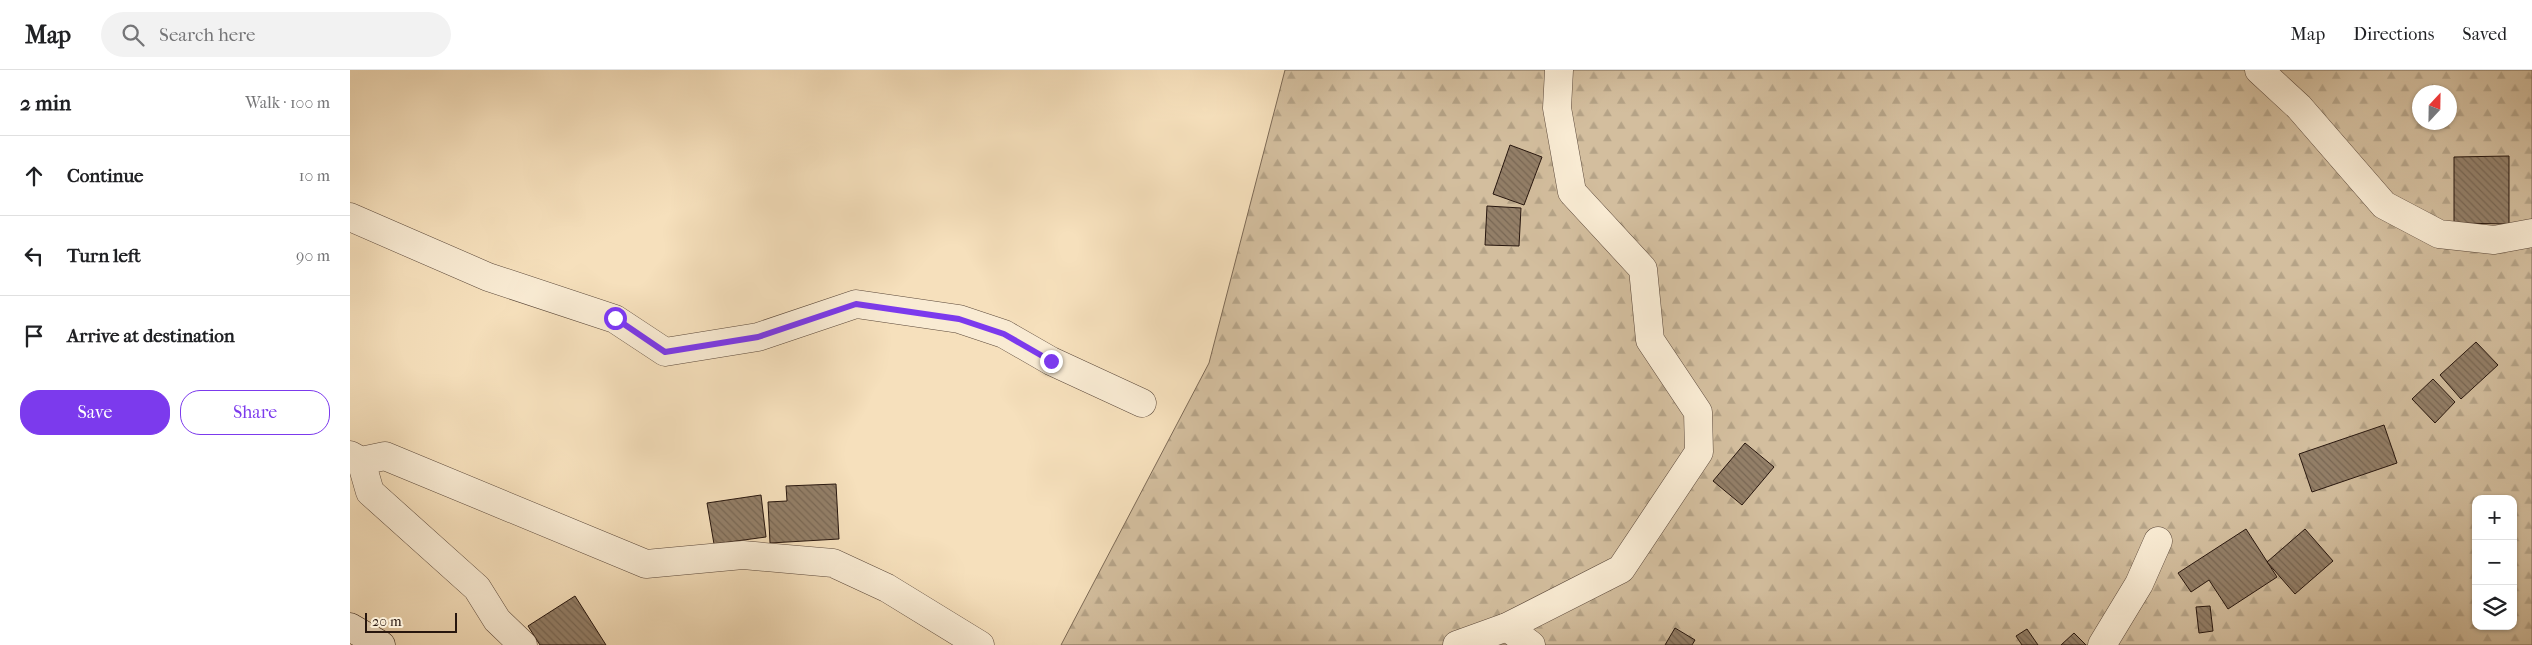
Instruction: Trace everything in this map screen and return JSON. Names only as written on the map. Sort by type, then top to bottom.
[{"type":"street","points":[[1456,645],[1508,627],[1621,569],[1699,452],[1698,412],[1650,340],[1643,269],[1572,192],[1557,108],[1558,70]]},
{"type":"street","points":[[2259,70],[2299,107],[2384,205],[2439,234],[2494,240],[2532,233]]},
{"type":"street","points":[[350,217],[488,277],[615,318],[665,352],[758,337],[856,304],[959,319],[1004,334],[1051,361],[1142,403]]},
{"type":"street","points":[[523,645],[497,620],[477,588],[370,492],[356,458],[385,456],[646,564],[743,555],[832,564],[887,588],[980,645]]},
{"type":"street","points":[[2102,645],[2139,584],[2158,541]]},
{"type":"street","points":[[350,627],[381,645]]},
{"type":"street","points":[[1508,627],[1531,645]]},
{"type":"green space","points":[[1285,70],[2532,70],[2532,645],[1061,645],[1209,363]]},
{"type":"building","points":[[1510,145],[1542,157],[1524,205],[1493,194]]},
{"type":"building","points":[[2509,156],[2509,224],[2454,223],[2454,157]]},
{"type":"building","points":[[1487,206],[1521,208],[1519,246],[1485,245]]},
{"type":"building","points":[[2476,342],[2498,365],[2461,399],[2440,375]]},
{"type":"building","points":[[2433,379],[2455,402],[2435,423],[2412,399]]},
{"type":"building","points":[[2384,425],[2397,463],[2312,492],[2299,454]]},
{"type":"building","points":[[1745,443],[1774,467],[1742,505],[1713,481]]},
{"type":"building","points":[[836,484],[839,539],[770,543],[768,502],[787,501],[786,486]]},
{"type":"building","points":[[761,495],[766,537],[714,544],[707,503]]},
{"type":"building","points":[[2246,529],[2277,577],[2228,609],[2209,580],[2191,592],[2178,573]]},
{"type":"building","points":[[2305,529],[2333,561],[2295,594],[2267,562]]},
{"type":"building","points":[[575,596],[606,645],[540,645],[528,626]]},
{"type":"building","points":[[2210,606],[2213,631],[2199,633],[2196,607]]},
{"type":"building","points":[[1675,628],[1695,640],[1692,645],[1665,645]]},
{"type":"building","points":[[2027,629],[2038,645],[2022,645],[2016,636]]},
{"type":"building","points":[[2074,633],[2086,645],[2061,645]]},
{"type":"route","points":[[615,318],[665,352],[758,337],[856,304],[959,319],[1004,334],[1051,361]]}]
